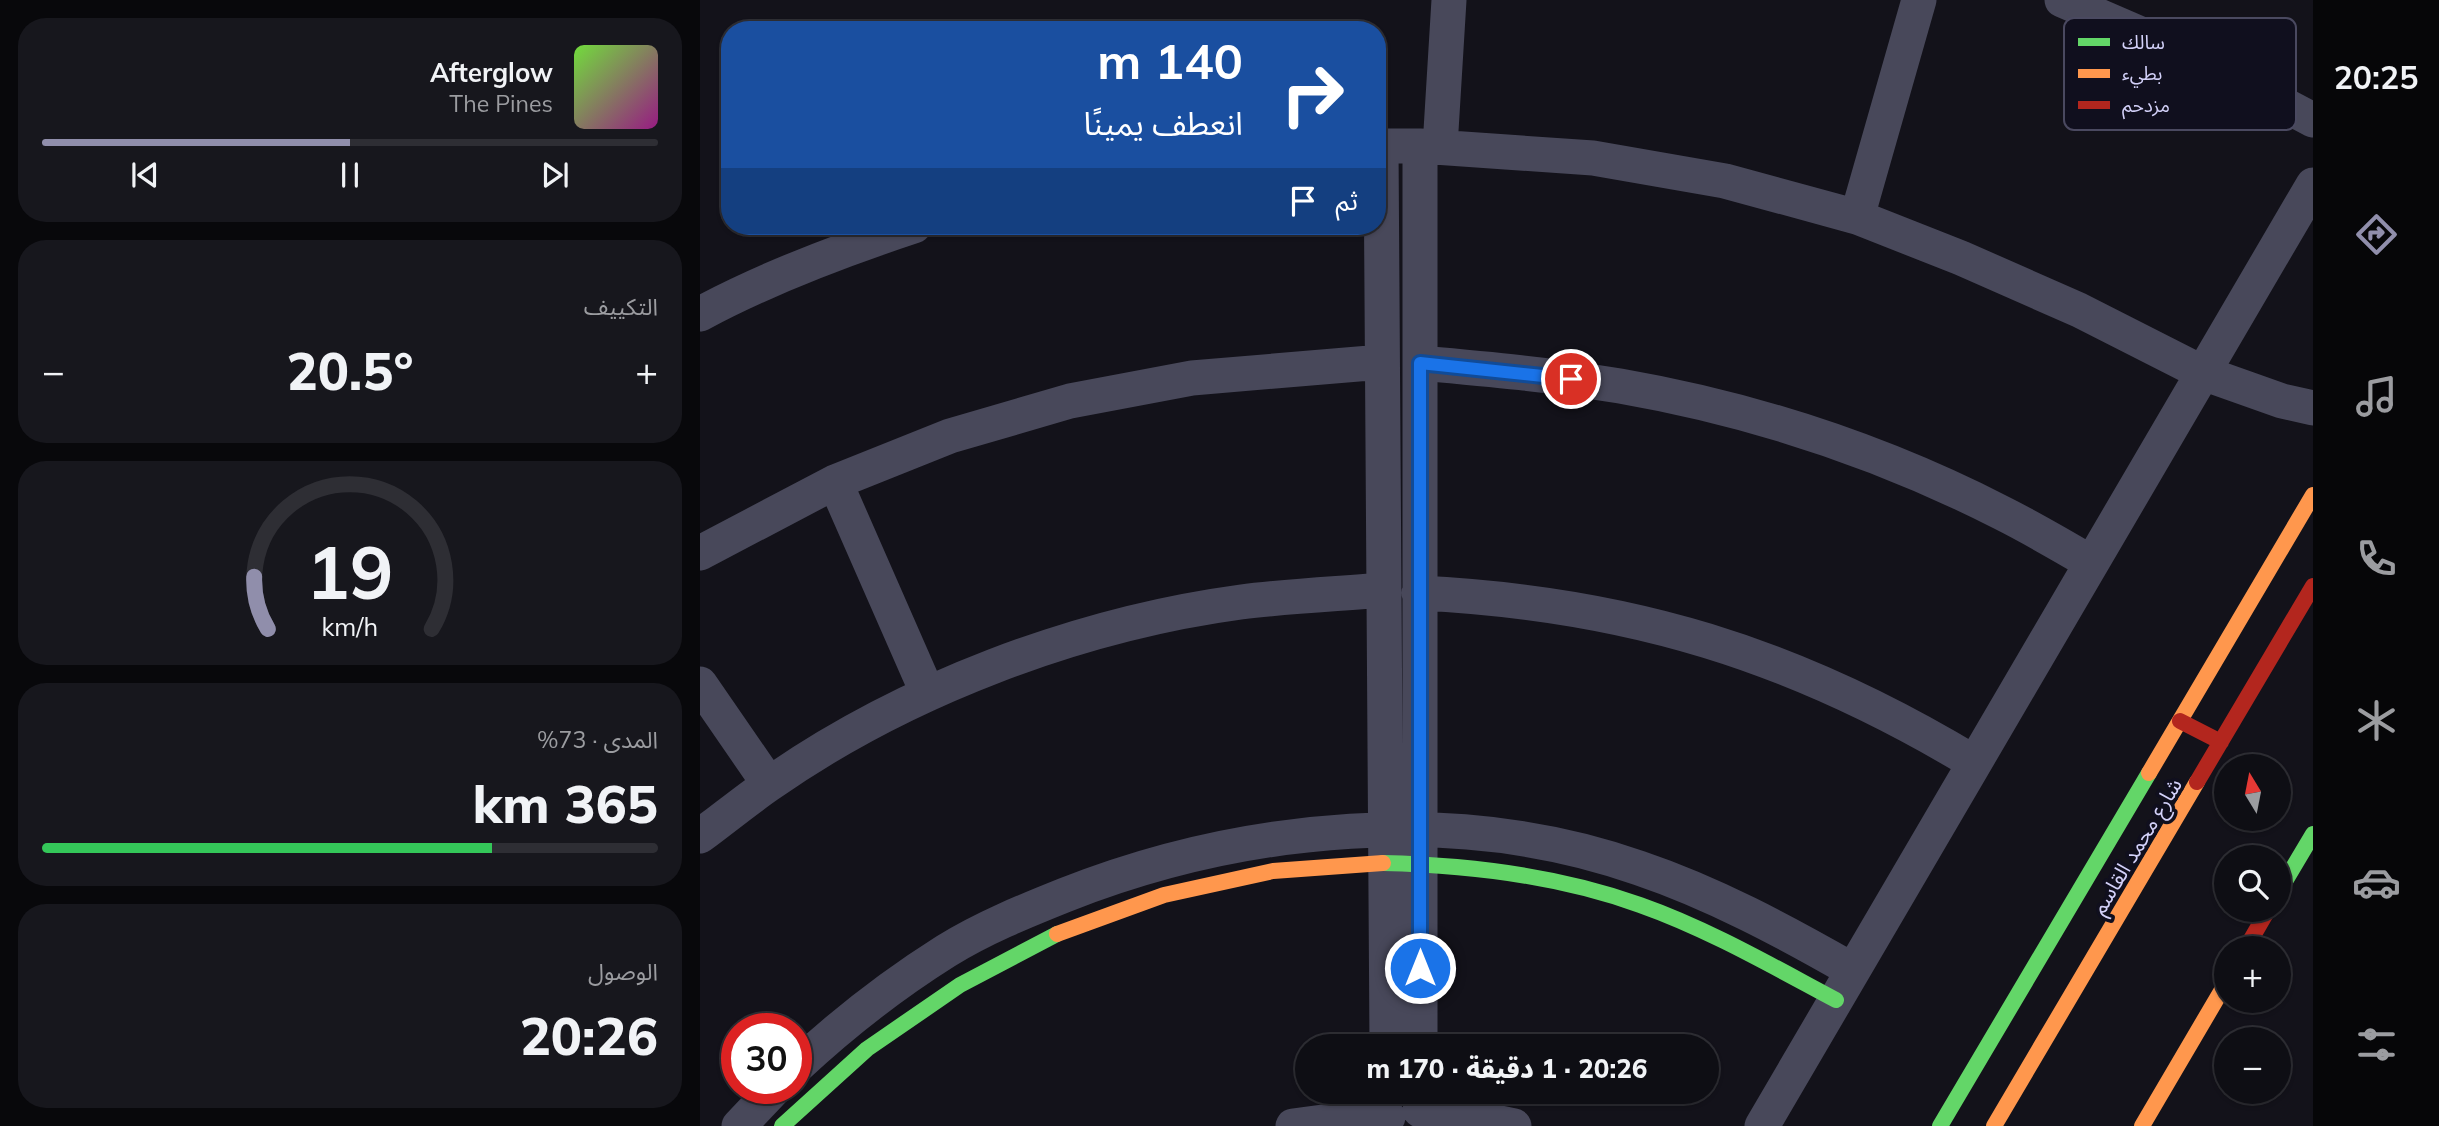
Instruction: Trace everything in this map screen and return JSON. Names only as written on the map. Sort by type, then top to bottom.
[{"type":"main road","points":[[1940,1126],[2313,495]]},
{"type":"main road","name":"شارع محمد القاسم","points":[[1994,1126],[2313,586]]},
{"type":"main road","points":[[2180,720],[2221,743]]},
{"type":"main road","points":[[2291,871],[2313,834]]},
{"type":"main road","points":[[782,1126],[835,1076],[927,1005],[1002,960],[1058,932],[1167,893],[1403,846],[1475,868],[1519,874],[1613,896],[1694,927],[1836,1000]]},
{"type":"main road","points":[[2142,1126],[2214,1003]]},
{"type":"street","points":[[1388,1034],[1419,593],[1420,363],[1430,147],[1449,0]]},
{"type":"street","points":[[1857,217],[1919,0]]},
{"type":"street","points":[[2062,0],[2104,18]]},
{"type":"street","points":[[2296,111],[2313,120]]},
{"type":"street","points":[[1386,146],[1593,158],[1725,181],[1857,217],[1961,258],[2079,310],[2203,373],[2256,393],[2313,408]]},
{"type":"street","points":[[1762,1126],[2313,185]]},
{"type":"street","points":[[700,314],[846,249],[887,235]]},
{"type":"street","points":[[1380,235],[1384,590],[1419,1034]]},
{"type":"street","points":[[702,547],[835,482],[950,436],[1070,401],[1192,378],[1382,362]]},
{"type":"street","points":[[1420,363],[1621,386],[1720,407],[1816,435],[1911,471],[2002,513],[2090,562]]},
{"type":"street","points":[[835,482],[928,694]]},
{"type":"street","points":[[700,836],[769,784],[847,736],[928,694],[1029,654],[1134,623],[1240,602],[1384,590]]},
{"type":"street","points":[[1419,593],[1478,596],[1582,610],[1708,639],[1796,671],[1871,704],[1973,762]]},
{"type":"street","points":[[700,684],[769,784]]},
{"type":"street","points":[[812,1054],[860,1012],[926,965],[982,932],[1039,905],[1135,870],[1199,852],[1303,835],[1403,846],[1506,837],[1540,842],[1639,867],[1749,915],[1852,970]]},
{"type":"street","points":[[739,1126],[760,1104]]},
{"type":"street","points":[[1293,1126],[1404,1111],[1466,1116],[1514,1126]]},
{"type":"traffic: fast","points":[[1940,1126],[2149,773]]},
{"type":"traffic: fast","points":[[2291,871],[2313,834]]},
{"type":"traffic: fast","points":[[1383,863],[1448,866],[1513,874],[1546,879],[1609,895],[1640,905],[1715,937],[1836,1000]]},
{"type":"traffic: fast","points":[[782,1126],[867,1049],[960,985],[1057,934]]},
{"type":"traffic: slow","points":[[2149,773],[2313,495]]},
{"type":"traffic: slow","points":[[1994,1126],[2197,782]]},
{"type":"traffic: slow","points":[[1057,934],[1164,895],[1273,871],[1383,863]]},
{"type":"traffic: slow","points":[[2142,1126],[2214,1003]]},
{"type":"traffic: jam","points":[[2197,782],[2313,586]]},
{"type":"traffic: jam","points":[[2180,721],[2221,742]]},
{"type":"traffic: jam","points":[[2253,936],[2261,922]]},
{"type":"route","points":[[1420,968],[1420,363],[1571,379]]}]
